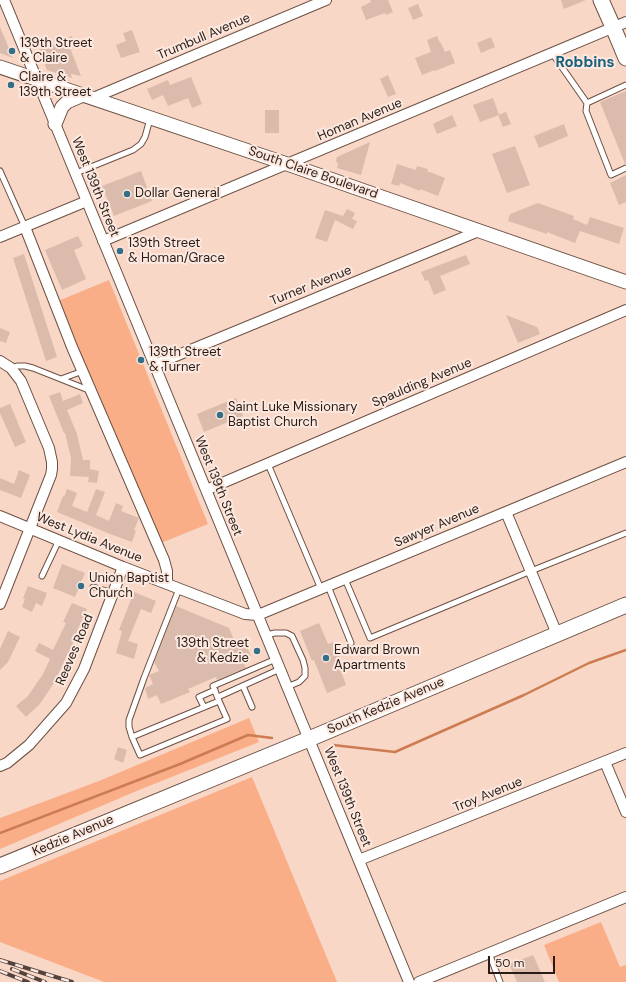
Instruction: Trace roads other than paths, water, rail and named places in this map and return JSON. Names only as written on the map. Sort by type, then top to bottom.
[{"type":"main road","points":[[601,0],[620,25],[626,58]]},
{"type":"main road","name":"South Kedzie Avenue","points":[[145,805],[308,739],[626,605]]},
{"type":"main road","name":"Kedzie Avenue","points":[[0,866],[145,805]]},
{"type":"street","name":"West 139th Street","points":[[4,0],[409,982]]},
{"type":"street","name":"Trumbull Avenue","points":[[88,97],[326,0]]},
{"type":"street","name":"Homan Avenue","points":[[103,241],[620,25]]},
{"type":"street","name":"South Claire Boulevard","points":[[0,67],[287,164],[626,282]]},
{"type":"street","points":[[55,124],[62,107],[67,102],[88,97]]},
{"type":"street","points":[[0,237],[87,201]]},
{"type":"street","points":[[25,226],[72,347],[164,560],[167,570],[167,584]]},
{"type":"street","name":"Turner Avenue","points":[[154,364],[479,231]]},
{"type":"street","name":"Spaulding Avenue","points":[[206,490],[626,310]]},
{"type":"street","points":[[0,361],[11,368],[21,381],[48,448],[52,462],[51,475],[0,604]]},
{"type":"street","name":"Sawyer Avenue","points":[[258,615],[626,462]]},
{"type":"street","points":[[506,512],[557,634]]},
{"type":"street","name":"West Lydia Avenue","points":[[0,516],[179,589],[245,614],[258,615]]},
{"type":"street","name":"Reeves Road","points":[[0,766],[29,745],[66,703],[84,669],[123,567]]},
{"type":"street","name":"Troy Avenue","points":[[359,860],[626,753]]},
{"type":"street","points":[[605,762],[626,812]]},
{"type":"street","points":[[419,982],[626,897]]},
{"type":"lane","points":[[552,53],[587,102],[586,112],[611,175],[626,168]]},
{"type":"lane","points":[[587,102],[626,85]]},
{"type":"lane","points":[[76,173],[132,150],[141,144],[145,137],[150,118]]},
{"type":"lane","points":[[0,171],[25,226]]},
{"type":"lane","points":[[11,368],[17,366],[33,368],[91,391]]},
{"type":"lane","points":[[61,379],[83,372]]},
{"type":"lane","points":[[268,464],[351,643]]},
{"type":"lane","points":[[345,579],[370,638],[626,533]]},
{"type":"lane","points":[[42,576],[59,540]]},
{"type":"lane","points":[[93,587],[113,593]]},
{"type":"lane","points":[[179,589],[144,678],[130,720],[129,727],[140,755],[227,719],[214,688]]},
{"type":"lane","points":[[266,635],[286,633],[292,636],[303,660],[306,668],[305,676],[299,682],[287,687]]},
{"type":"lane","points":[[204,707],[199,697],[214,688],[276,659]]},
{"type":"lane","points":[[132,737],[204,707],[243,686],[280,669]]},
{"type":"lane","points":[[243,686],[252,707]]},
{"type":"lane","points":[[488,953],[500,982]]},
{"type":"waterway","points":[[333,745],[395,752],[524,695],[589,663],[626,650]]},
{"type":"waterway","points":[[0,833],[180,764],[248,735],[272,738]]},
{"type":"railway","points":[[0,960],[72,982]]},
{"type":"railway","points":[[12,969],[45,982]]},
{"type":"railway","points":[[0,971],[28,982]]},
{"type":"place","name":"139th Street & Claire","points":[[12,51]]},
{"type":"place","name":"Claire & 139th Street","points":[[11,85]]},
{"type":"place","name":"Dollar General","points":[[127,194]]},
{"type":"place","name":"139th Street & Homan/Grace","points":[[120,251]]},
{"type":"place","name":"139th Street & Turner","points":[[141,360]]},
{"type":"place","name":"Saint Luke Missionary Baptist Church","points":[[220,415]]},
{"type":"place","name":"Union Baptist Church","points":[[81,586]]},
{"type":"place","name":"139th Street & Kedzie","points":[[257,651]]},
{"type":"place","name":"Edward Brown Apartments","points":[[326,658]]},
{"type":"district","name":"Robbins","points":[[585,63]]}]
